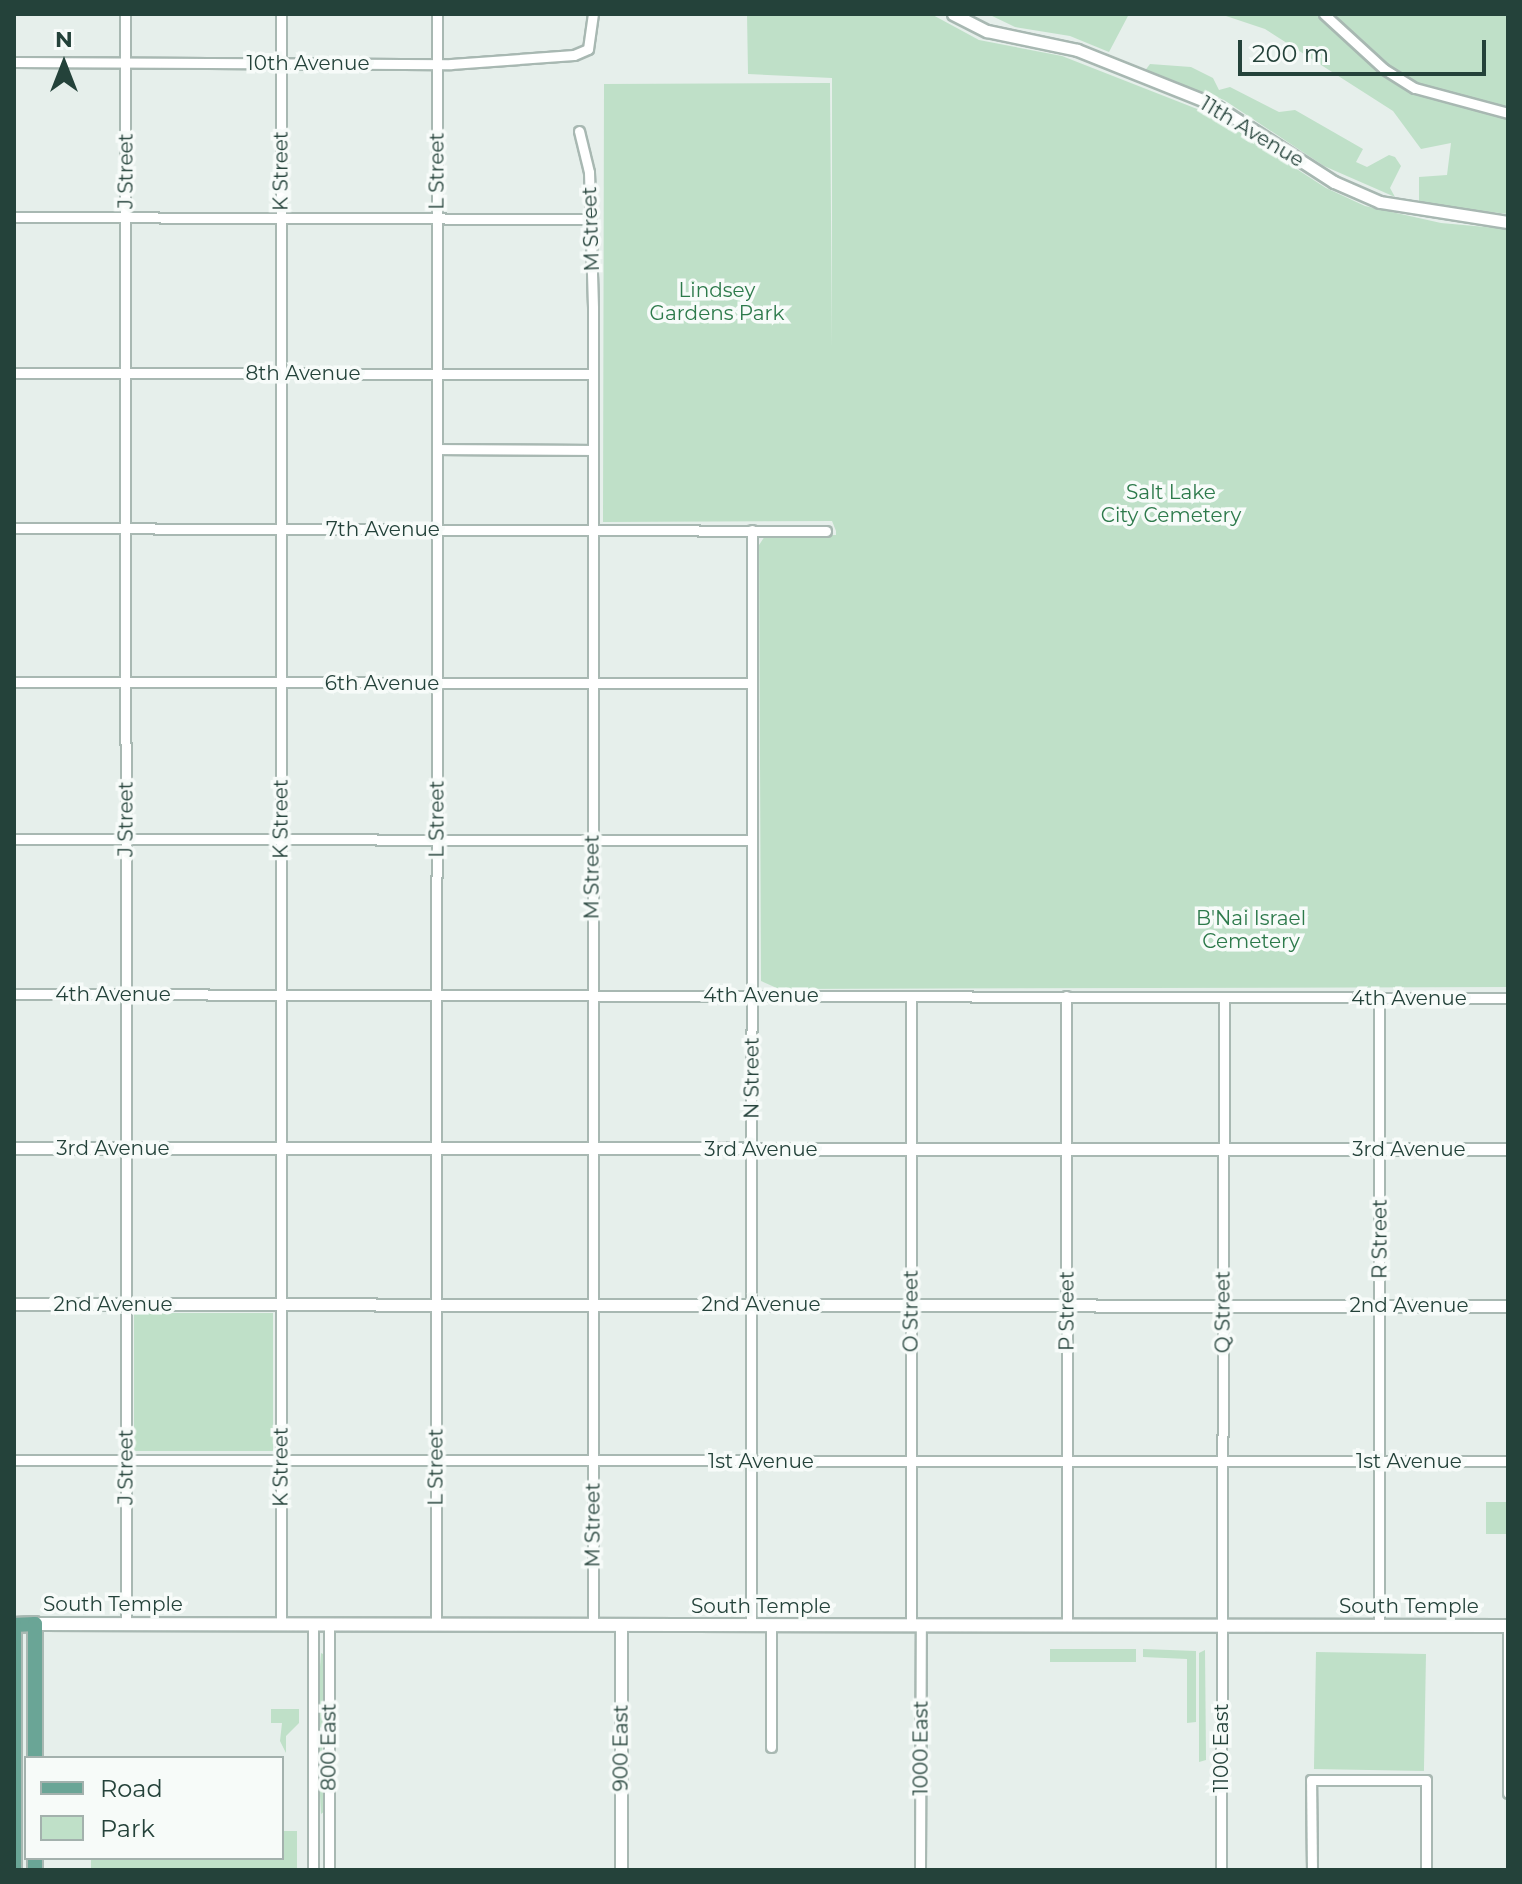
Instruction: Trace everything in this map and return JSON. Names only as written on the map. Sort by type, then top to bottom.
[{"type":"main road","points":[[35,1624],[35,1756]]},
{"type":"main road","name":"South Temple","points":[[14,1625],[1508,1626]]},
{"type":"main road","points":[[14,1625],[14,1870]]},
{"type":"street","name":"J Street","points":[[125,14],[126,1624]]},
{"type":"street","name":"K Street","points":[[281,14],[281,1625]]},
{"type":"street","name":"L Street","points":[[436,1625],[437,14]]},
{"type":"street","name":"10th Avenue","points":[[14,62],[437,64],[574,55],[588,49],[593,37],[593,14]]},
{"type":"street","name":"11th Avenue","points":[[953,14],[987,31],[1077,50],[1213,104],[1334,182],[1380,202],[1508,222]]},
{"type":"street","points":[[1324,14],[1406,83],[1445,99],[1508,113]]},
{"type":"street","name":"M Street","points":[[579,131],[587,161],[591,219],[593,374],[593,1625]]},
{"type":"street","points":[[14,217],[591,219]]},
{"type":"street","name":"8th Avenue","points":[[14,373],[593,374]]},
{"type":"street","points":[[437,449],[593,450]]},
{"type":"street","name":"7th Avenue","points":[[14,528],[826,531]]},
{"type":"street","name":"N Street","points":[[751,1626],[752,530]]},
{"type":"street","name":"6th Avenue","points":[[14,682],[751,683]]},
{"type":"street","points":[[14,839],[751,840]]},
{"type":"street","name":"4th Avenue","points":[[14,994],[1508,998]]},
{"type":"street","name":"O Street","points":[[911,996],[911,1461],[916,1626]]},
{"type":"street","name":"P Street","points":[[1066,996],[1067,1626]]},
{"type":"street","name":"Q Street","points":[[1223,1626],[1224,997]]},
{"type":"street","name":"R Street","points":[[1379,997],[1379,1626]]},
{"type":"street","name":"3rd Avenue","points":[[14,1148],[1508,1149]]},
{"type":"street","name":"2nd Avenue","points":[[14,1304],[1508,1306]]},
{"type":"street","name":"1st Avenue","points":[[14,1460],[1508,1461]]},
{"type":"street","name":"800 East","points":[[313,1625],[313,1870]]},
{"type":"street","name":"800 East","points":[[329,1625],[329,1870]]},
{"type":"street","name":"900 East","points":[[621,1625],[621,1870]]},
{"type":"street","points":[[771,1626],[771,1747]]},
{"type":"street","name":"1000 East","points":[[916,1626],[920,1870]]},
{"type":"street","name":"1100 East","points":[[1221,1870],[1223,1626]]},
{"type":"street","points":[[1508,1626],[1508,1793]]},
{"type":"street","points":[[313,1732],[329,1732]]},
{"type":"street","points":[[1312,1870],[1311,1780],[1426,1780],[1426,1870]]},
{"type":"street","points":[[313,1819],[329,1819]]},
{"type":"green space","name":"Salt Lake City Cemetery","points":[[747,14],[931,14],[979,40],[1062,56],[1215,116],[1326,188],[1365,206],[1441,223],[1508,229],[1508,987],[779,989],[761,981],[759,545],[765,536],[836,535],[836,531],[832,521],[603,522],[604,84],[830,83],[832,348],[832,78],[748,74]]},
{"type":"green space","points":[[988,14],[1129,14],[1109,52],[1070,36],[1015,27]]},
{"type":"green space","points":[[1220,14],[1508,14],[1508,214],[1419,204],[1419,177],[1447,175],[1451,143],[1421,149],[1393,111],[1265,29]]},
{"type":"green space","points":[[1150,64],[1191,67],[1213,78],[1219,90],[1230,87],[1279,112],[1295,110],[1363,149],[1356,162],[1367,167],[1389,155],[1395,157],[1401,166],[1390,188],[1395,197],[1324,166],[1224,100],[1144,72]]},
{"type":"green space","points":[[134,1313],[273,1313],[273,1451],[134,1451]]},
{"type":"green space","points":[[1486,1502],[1508,1502],[1508,1534],[1486,1534]]},
{"type":"green space","points":[[1050,1649],[1136,1649],[1136,1662],[1050,1662]]},
{"type":"green space","points":[[1143,1649],[1196,1651],[1196,1722],[1187,1723],[1187,1659],[1143,1657]]},
{"type":"green space","points":[[1205,1650],[1206,1760],[1199,1762],[1199,1653]]},
{"type":"green space","points":[[1316,1652],[1426,1654],[1424,1771],[1314,1769]]},
{"type":"green space","points":[[321,1653],[325,1655],[326,1724],[321,1728],[316,1723]]},
{"type":"green space","points":[[271,1709],[299,1709],[299,1723],[286,1736],[286,1753],[280,1741],[282,1723],[271,1723]]},
{"type":"green space","points":[[322,1738],[325,1811],[321,1814],[317,1740]]},
{"type":"green space","points":[[284,1831],[297,1831],[297,1870],[91,1870],[91,1860],[284,1860]]},
{"type":"park label","name":"Lindsey Gardens Park","points":[[717,302]]},
{"type":"park label","name":"B'Nai Israel Cemetery","points":[[1251,930]]}]
